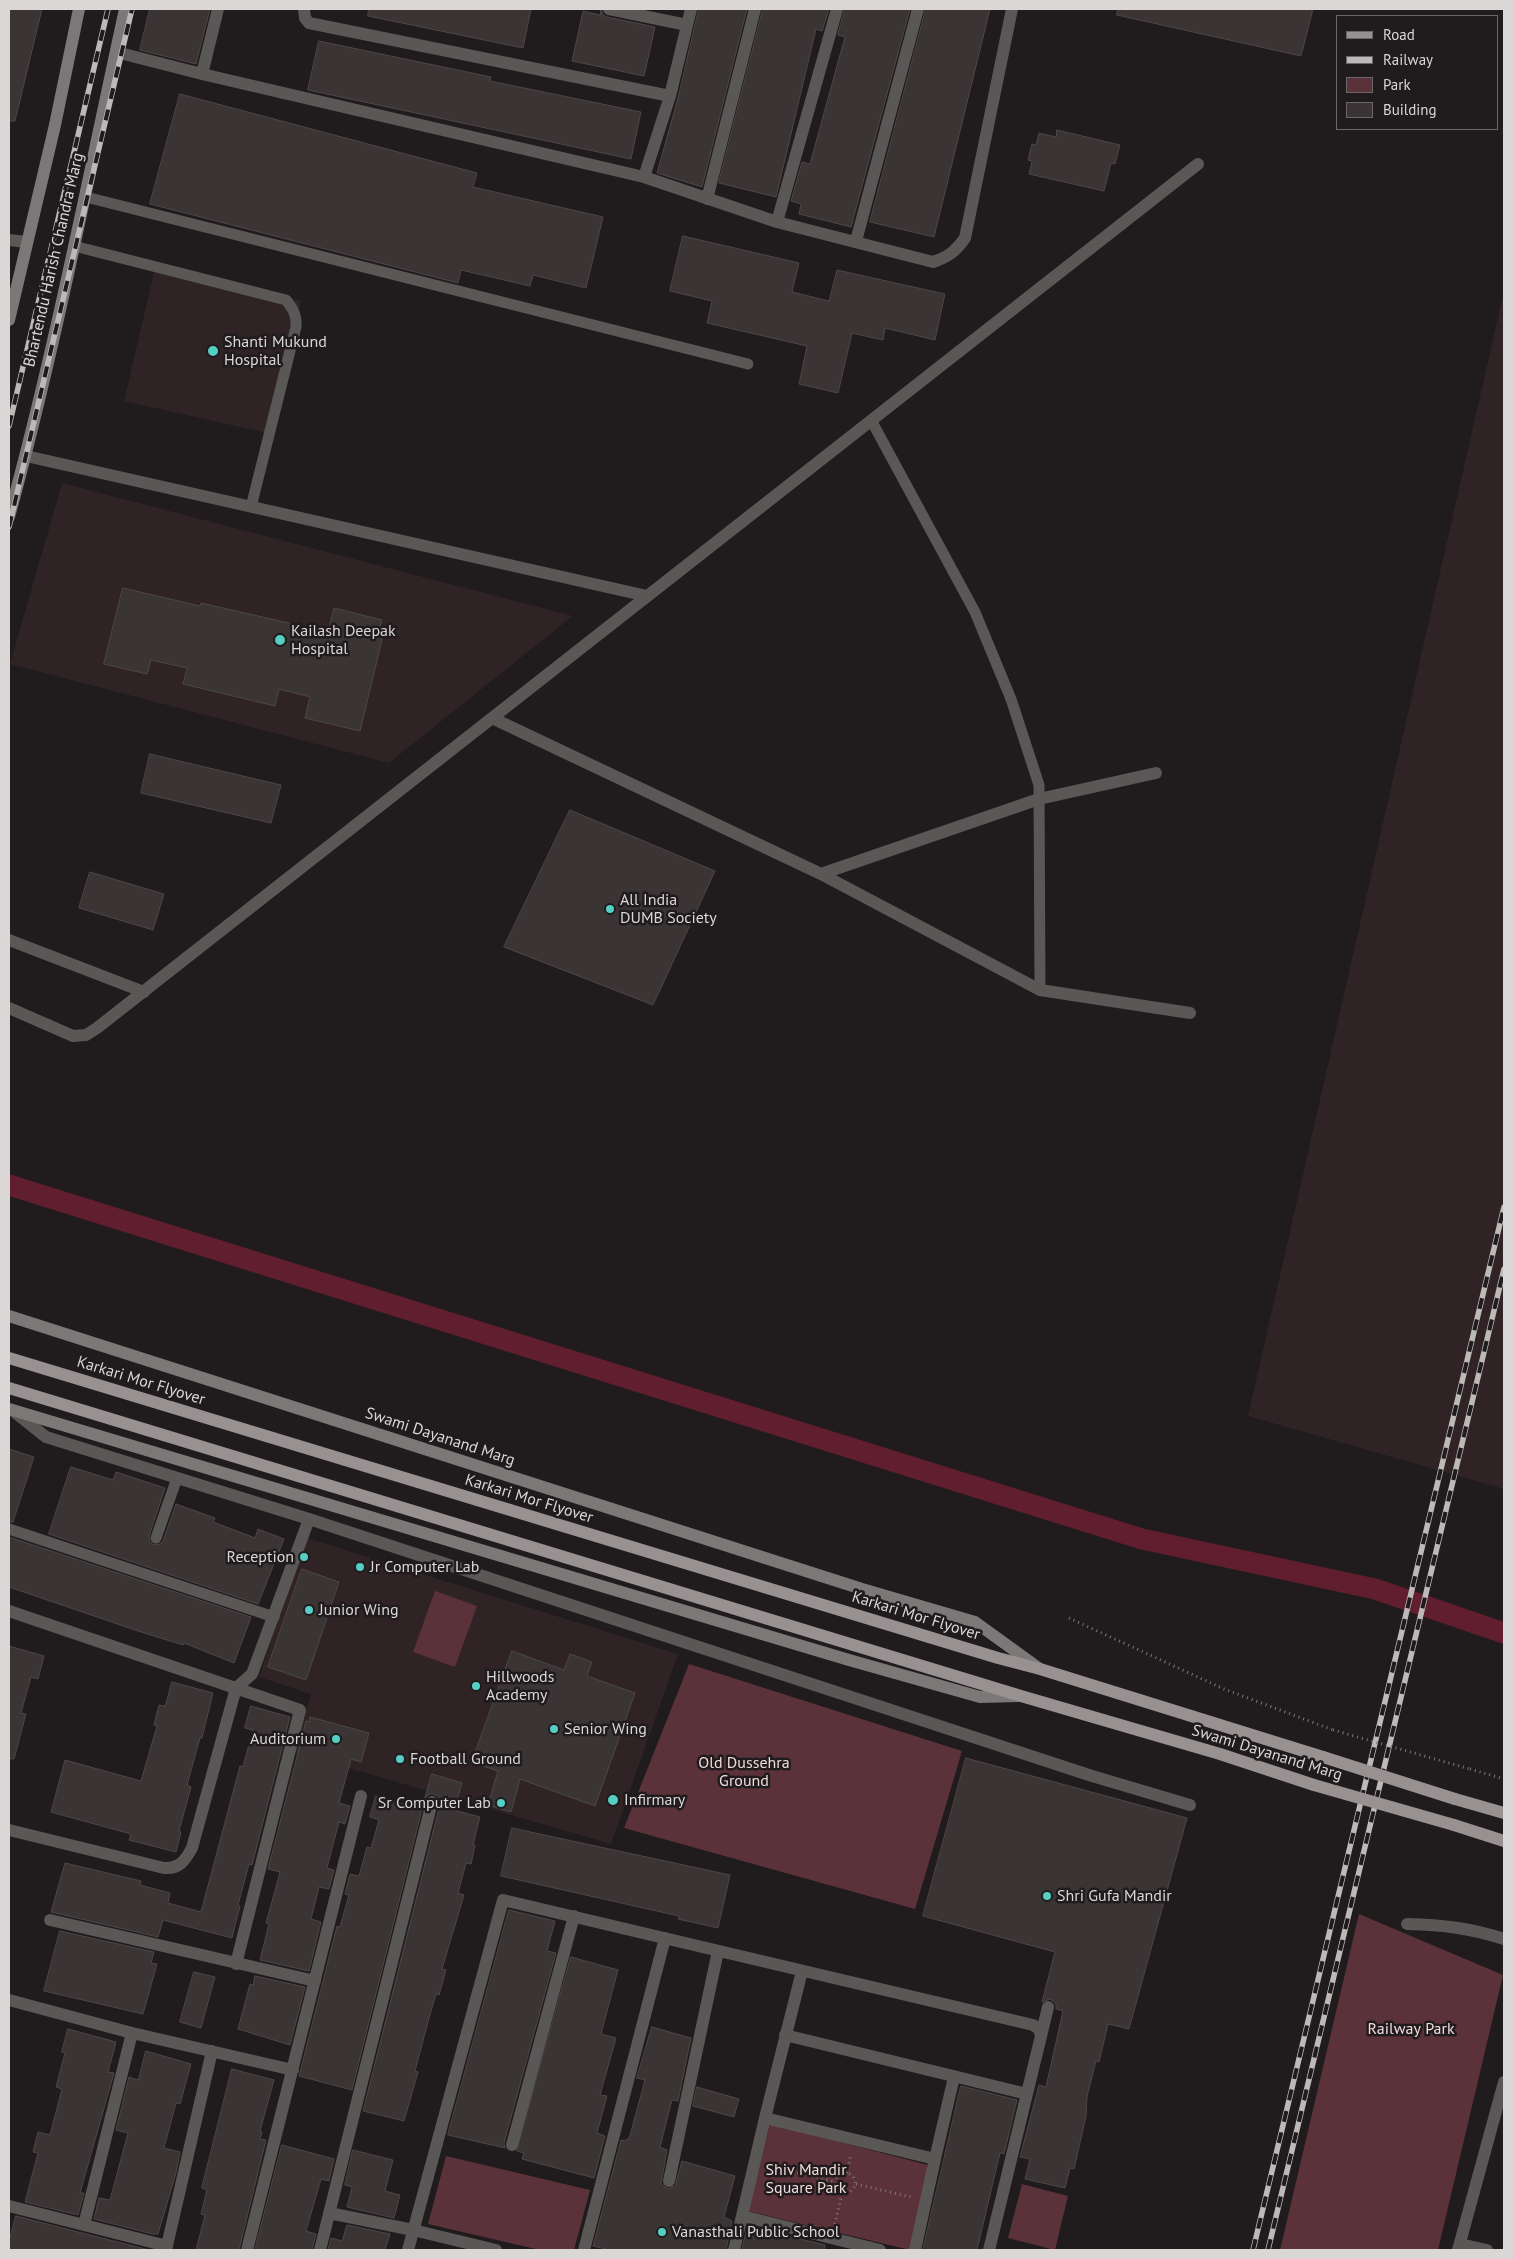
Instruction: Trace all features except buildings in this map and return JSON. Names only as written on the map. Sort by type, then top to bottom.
[{"type":"main road","name":"Bhartendu Harish Chandra Marg","points":[[9,320],[55,125],[79,9]]},
{"type":"main road","name":"Bhartendu Harish Chandra Marg","points":[[9,517],[26,456],[86,197],[125,9]]},
{"type":"main road","name":"Swami Dayanand Marg","points":[[9,1316],[862,1589],[975,1622],[1040,1668],[1504,1813]]},
{"type":"main road","name":"Karkari Mor Flyover","points":[[9,1358],[998,1658],[1040,1668]]},
{"type":"main road","points":[[9,1388],[1021,1696]]},
{"type":"main road","points":[[10,1409],[849,1660],[980,1697],[1021,1696]]},
{"type":"main road","name":"Swami Dayanand Marg","points":[[1021,1696],[1220,1754],[1314,1786],[1504,1840]]},
{"type":"street","points":[[202,74],[218,9]]},
{"type":"street","points":[[304,9],[305,18],[309,23],[670,96]]},
{"type":"street","points":[[609,9],[687,25]]},
{"type":"street","points":[[644,177],[670,96],[691,9]]},
{"type":"street","points":[[707,198],[755,9]]},
{"type":"street","points":[[777,222],[837,9]]},
{"type":"street","points":[[856,241],[918,9]]},
{"type":"street","points":[[116,52],[202,74],[644,177],[777,222],[933,262],[947,258],[957,249],[964,238],[1012,9]]},
{"type":"street","points":[[9,1008],[66,1034],[74,1036],[86,1035],[144,992],[1198,164]]},
{"type":"street","points":[[9,240],[27,242]]},
{"type":"street","points":[[26,456],[646,596]]},
{"type":"street","points":[[492,718],[821,874],[1040,990],[1190,1013]]},
{"type":"street","points":[[821,874],[1039,799],[1156,772]]},
{"type":"street","points":[[9,940],[144,992]]},
{"type":"street","points":[[10,1409],[46,1437],[309,1519],[1092,1776],[1190,1805]]},
{"type":"street","points":[[9,1830],[174,1868],[185,1861],[192,1848],[236,1688],[252,1674],[309,1519]]},
{"type":"street","points":[[9,1611],[300,1710],[236,1964]]},
{"type":"street","points":[[247,2250],[361,1796]]},
{"type":"street","points":[[320,2250],[432,1802]]},
{"type":"street","points":[[408,2250],[503,1900],[1033,2025],[1039,2029],[1041,2036]]},
{"type":"street","points":[[512,2145],[574,1916]]},
{"type":"street","points":[[50,1920],[315,1981]]},
{"type":"street","points":[[1407,1924],[1464,1927],[1504,1938]]},
{"type":"street","points":[[584,2250],[665,1938]]},
{"type":"street","points":[[669,2181],[718,1950]]},
{"type":"street","points":[[734,2250],[802,1971]]},
{"type":"street","points":[[9,2000],[132,2033],[293,2070]]},
{"type":"street","points":[[989,2250],[1048,2007]]},
{"type":"street","points":[[84,2225],[132,2033]]},
{"type":"street","points":[[785,2035],[1027,2094]]},
{"type":"street","points":[[9,2206],[166,2248],[212,2051]]},
{"type":"street","points":[[915,2250],[954,2077]]},
{"type":"street","points":[[1487,2250],[1459,2247],[1504,2086]]},
{"type":"street","points":[[765,2118],[935,2159]]},
{"type":"street","points":[[329,2213],[413,2230],[496,2250]]},
{"type":"street","points":[[742,2216],[880,2250]]},
{"type":"lane","points":[[86,197],[748,364]]},
{"type":"lane","points":[[74,246],[286,300],[294,310],[297,318],[296,327],[251,507]]},
{"type":"lane","points":[[871,420],[975,612],[1011,699],[1039,785],[1040,990]]},
{"type":"lane","points":[[156,1538],[177,1478]]},
{"type":"lane","points":[[9,1528],[274,1617]]},
{"type":"path","points":[[1069,1618],[1224,1689],[1333,1730],[1504,1779]]},
{"type":"path","points":[[842,2150],[860,2155]]},
{"type":"path","points":[[847,2173],[851,2153]]},
{"type":"path","points":[[769,2158],[767,2166],[834,2181]]},
{"type":"path","points":[[847,2173],[838,2175],[834,2181],[835,2188],[842,2193],[850,2193],[856,2184]]},
{"type":"path","points":[[847,2173],[855,2180],[856,2184]]},
{"type":"path","points":[[856,2184],[914,2197],[912,2206]]},
{"type":"path","points":[[835,2224],[842,2193]]},
{"type":"path","points":[[825,2222],[844,2227]]},
{"type":"shaded area","name":"Shanti Mukund Hospital","points":[[155,268],[301,301],[271,434],[124,401]]},
{"type":"shaded area","points":[[1504,291],[1504,1489],[1248,1416]]},
{"type":"shaded area","name":"Kailash Deepak Hospital","points":[[62,483],[573,616],[389,763],[10,664]]},
{"type":"shaded area","name":"Hillwoods Academy","points":[[304,1537],[678,1654],[611,1844],[293,1752],[311,1694],[259,1677]]},
{"type":"green space","points":[[435,1591],[477,1606],[455,1667],[413,1652]]},
{"type":"green space","name":"Old Dussehra Ground","points":[[689,1664],[962,1751],[915,1909],[624,1828]]},
{"type":"green space","name":"Railway Park","points":[[1359,1914],[1503,1975],[1438,2250],[1280,2250]]},
{"type":"green space","name":"Shiv Mandir Square Park","points":[[770,2124],[928,2165],[910,2250],[748,2211]]},
{"type":"green space","points":[[446,2156],[590,2190],[574,2250],[540,2250],[428,2224]]},
{"type":"green space","points":[[1022,2184],[1068,2196],[1055,2250],[1008,2238]]},
{"type":"waterway","points":[[9,1185],[1142,1539],[1375,1589],[1504,1633]]},
{"type":"railway","points":[[9,426],[108,9]]},
{"type":"railway","points":[[9,527],[132,9]]},
{"type":"railway","points":[[1253,2250],[1504,1207]]},
{"type":"railway","points":[[1268,2250],[1504,1269]]},
{"type":"place","name":"Shanti Mukund Hospital","points":[[213,351]]},
{"type":"place","name":"Kailash Deepak Hospital","points":[[280,640]]},
{"type":"place","name":"All India DUMB Society","points":[[610,909]]},
{"type":"place","name":"Reception","points":[[304,1557]]},
{"type":"place","name":"Jr Computer Lab","points":[[360,1567]]},
{"type":"place","name":"Junior Wing","points":[[309,1610]]},
{"type":"place","name":"Hillwoods Academy","points":[[476,1686]]},
{"type":"place","name":"Senior Wing","points":[[554,1729]]},
{"type":"place","name":"Auditorium","points":[[336,1739]]},
{"type":"place","name":"Football Ground","points":[[400,1759]]},
{"type":"place","name":"Infirmary","points":[[613,1800]]},
{"type":"place","name":"Sr Computer Lab","points":[[501,1803]]},
{"type":"place","name":"Shri Gufa Mandir","points":[[1047,1896]]},
{"type":"place","name":"Vanasthali Public School","points":[[662,2232]]}]
